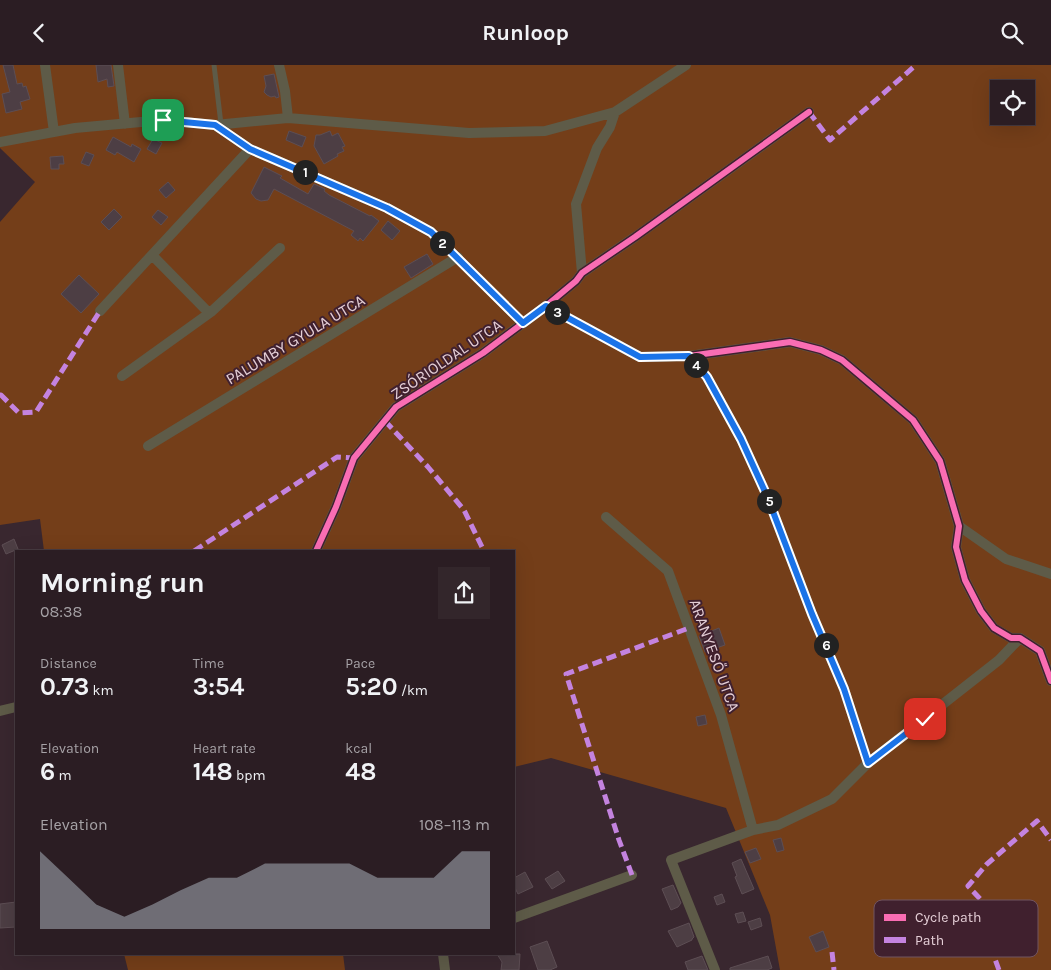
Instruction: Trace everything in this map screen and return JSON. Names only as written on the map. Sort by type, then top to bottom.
[{"type":"street","points":[[45,65],[54,132]]},
{"type":"street","points":[[118,65],[125,124]]},
{"type":"street","points":[[279,65],[285,91],[288,118]]},
{"type":"street","points":[[0,142],[75,128],[163,120],[218,125],[288,118],[469,133],[545,131],[615,112],[686,65]]},
{"type":"street","points":[[582,273],[576,204],[597,148],[610,127],[615,112]]},
{"type":"street","name":"ZSÓRIOLDAL UTCA","points":[[316,550],[336,507],[354,458],[396,407],[483,353],[546,306],[576,281],[582,273],[809,112]]},
{"type":"street","points":[[218,125],[250,149],[387,208],[431,232],[523,323]]},
{"type":"street","points":[[100,311],[250,149]]},
{"type":"street","points":[[122,376],[209,313],[280,248]]},
{"type":"street","points":[[152,255],[209,313]]},
{"type":"street","name":"PALUMBY GYULA UTCA","points":[[148,447],[458,257]]},
{"type":"street","points":[[546,306],[640,357],[689,356],[790,341],[821,350],[842,360],[913,420],[940,461],[959,526],[956,547],[965,580],[981,611],[994,628],[1011,638],[1020,638],[1040,651],[1051,681]]},
{"type":"street","points":[[689,356],[707,377],[741,439],[767,496],[812,614],[844,689],[868,763]]},
{"type":"street","name":"ARANYESŐ UTCA","points":[[606,517],[668,571],[721,715],[753,830]]},
{"type":"street","points":[[959,526],[1006,559],[1051,574]]},
{"type":"street","points":[[715,970],[671,861],[753,830],[778,825],[832,799],[868,763],[999,660],[1020,638]]},
{"type":"street","points":[[0,711],[15,707]]},
{"type":"street","points":[[515,918],[632,875]]},
{"type":"street","points":[[443,955],[445,970]]},
{"type":"lane","points":[[214,65],[218,125]]},
{"type":"shaded area","points":[[0,65],[1051,65],[1051,970],[780,970],[770,915],[726,808],[551,758],[515,767],[515,550],[44,550],[40,519],[0,525],[0,222],[35,182],[0,148]]},
{"type":"shaded area","points":[[124,955],[343,955],[345,970],[128,970]]},
{"type":"building","points":[[3,65],[13,65],[17,84],[22,83],[23,87],[26,86],[30,99],[20,102],[22,109],[6,113],[2,94],[10,92]]},
{"type":"building","points":[[96,65],[111,65],[114,86],[108,87],[107,79],[98,82]]},
{"type":"building","points":[[274,74],[279,97],[276,98],[264,92],[266,86],[264,76]]},
{"type":"building","points":[[289,131],[306,137],[302,147],[286,140]]},
{"type":"building","points":[[330,131],[332,136],[338,133],[345,146],[342,147],[344,151],[324,164],[314,146],[316,135]]},
{"type":"building","points":[[113,137],[131,147],[132,144],[141,149],[134,162],[117,152],[115,155],[106,150]]},
{"type":"building","points":[[153,139],[162,143],[156,154],[147,149]]},
{"type":"building","points":[[86,152],[94,155],[89,166],[81,163]]},
{"type":"building","points":[[63,156],[64,164],[59,164],[59,169],[51,169],[50,157]]},
{"type":"building","points":[[264,167],[282,176],[280,178],[308,194],[314,184],[325,189],[324,191],[329,195],[371,215],[379,221],[363,241],[360,238],[358,241],[351,235],[354,231],[274,189],[268,200],[261,201],[256,199],[251,193]]},
{"type":"building","points":[[168,182],[175,190],[166,198],[159,190]]},
{"type":"building","points":[[114,209],[122,217],[109,230],[101,222]]},
{"type":"building","points":[[158,210],[168,217],[161,225],[152,217]]},
{"type":"building","points":[[388,221],[400,231],[392,240],[381,230]]},
{"type":"building","points":[[427,254],[433,264],[411,278],[404,267]]},
{"type":"building","points":[[79,275],[99,294],[81,313],[61,294]]},
{"type":"building","points":[[14,539],[18,549],[6,554],[2,545]]},
{"type":"building","points":[[719,628],[725,645],[705,652],[699,636]]},
{"type":"building","points":[[705,715],[707,724],[698,726],[696,717]]},
{"type":"building","points":[[781,838],[784,850],[777,852],[773,840]]},
{"type":"building","points":[[756,848],[761,859],[750,863],[745,852]]},
{"type":"building","points":[[741,859],[754,889],[742,894],[732,863]]},
{"type":"building","points":[[558,871],[565,881],[552,889],[545,879]]},
{"type":"building","points":[[525,872],[533,887],[518,894],[515,888],[515,877]]},
{"type":"building","points":[[673,885],[681,903],[678,907],[671,910],[662,889]]},
{"type":"building","points":[[722,894],[725,902],[717,905],[714,897]]},
{"type":"building","points":[[15,902],[15,927],[0,928],[0,904]]},
{"type":"building","points":[[743,912],[746,921],[738,923],[735,914]]},
{"type":"building","points":[[760,918],[762,926],[751,930],[748,922]]},
{"type":"building","points":[[689,923],[694,937],[692,940],[677,947],[668,931]]},
{"type":"building","points":[[823,931],[829,947],[816,952],[809,937]]},
{"type":"building","points":[[547,941],[557,967],[550,970],[538,970],[530,947]]},
{"type":"building","points":[[520,954],[519,970],[501,970],[502,962],[498,955]]},
{"type":"building","points":[[702,956],[708,970],[688,970],[685,962]]},
{"type":"building","points":[[768,956],[772,968],[767,970],[730,970],[730,968]]},
{"type":"marked path","points":[[809,112],[830,140],[916,65]]},
{"type":"marked path","points":[[0,395],[19,413],[36,412],[100,311]]},
{"type":"marked path","points":[[385,421],[428,467],[464,510],[484,550]]},
{"type":"marked path","points":[[196,550],[337,457],[354,458]]},
{"type":"marked path","points":[[632,875],[566,674],[689,628]]},
{"type":"marked path","points":[[981,900],[968,886],[987,864],[1037,821],[1051,840]]},
{"type":"marked path","points":[[832,952],[834,970]]},
{"type":"marked path","points":[[994,957],[999,970]]},
{"type":"cycle path","points":[[316,550],[336,507],[354,458],[396,407],[483,353],[546,306],[576,281],[582,273],[809,112]]},
{"type":"cycle path","points":[[546,306],[640,357],[689,356],[790,342],[821,350],[842,360],[913,420],[940,461],[959,526],[956,547],[965,580],[981,611],[994,628],[1011,638],[1020,638],[1040,651],[1051,681]]},
{"type":"route","points":[[163,120],[215,125],[250,149],[387,208],[431,232],[523,323],[546,306],[640,357],[689,356],[707,377],[741,439],[767,496],[812,614],[844,689],[868,763],[925,719]]}]
